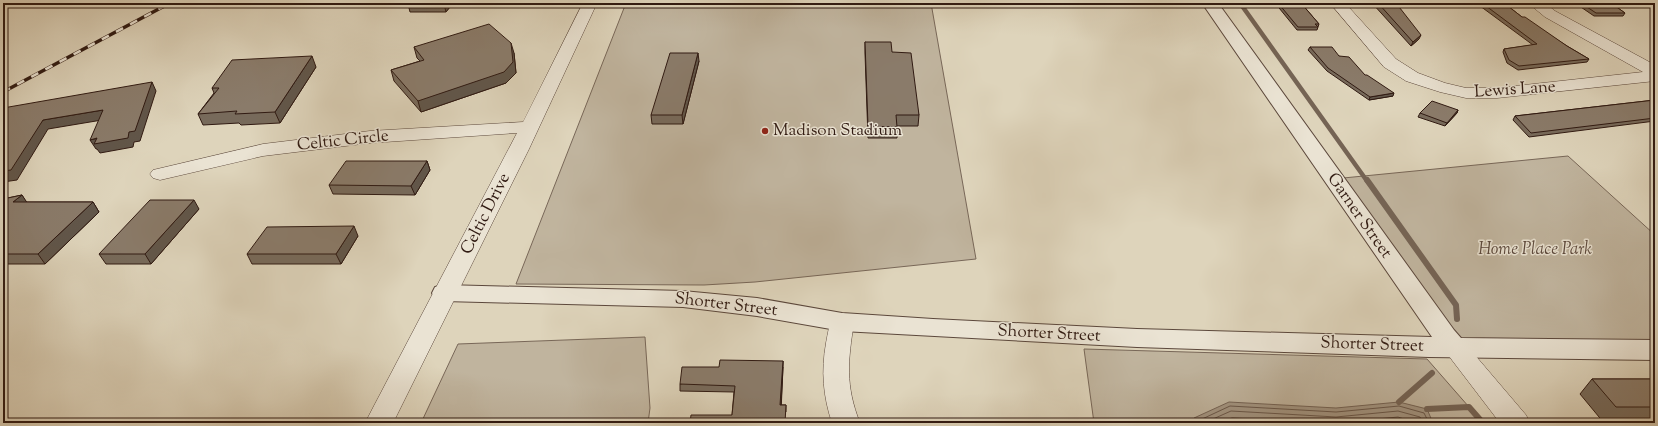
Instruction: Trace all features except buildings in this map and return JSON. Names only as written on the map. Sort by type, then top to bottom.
[{"type":"street","name":"Celtic Drive","points":[[379,423],[530,127],[590,3]]},
{"type":"street","name":"Garner Street","points":[[1210,3],[1445,337],[1516,423]]},
{"type":"street","name":"Lewis Lane","points":[[1337,3],[1390,63],[1412,77],[1440,87],[1466,93],[1497,93],[1655,76]]},
{"type":"street","points":[[1535,3],[1550,14],[1655,72]]},
{"type":"street","name":"Celtic Circle","points":[[160,174],[263,150],[370,137],[530,127]]},
{"type":"street","name":"Shorter Street","points":[[444,293],[683,298],[757,307],[842,322],[1137,338],[1454,347],[1655,350]]},
{"type":"street","points":[[842,322],[835,363],[834,383],[838,404],[846,423]]},
{"type":"green space","name":"Madison Stadium","points":[[626,3],[931,3],[976,259],[755,282],[704,285],[516,284]]},
{"type":"green space","name":"Home Place Park","points":[[1568,156],[1655,235],[1655,341],[1465,341],[1445,337],[1333,179]]},
{"type":"green space","points":[[645,337],[650,408],[648,423],[421,423],[458,344]]},
{"type":"green space","points":[[1084,349],[1427,359],[1483,423],[1094,423]]},
{"type":"water","points":[[1229,402],[1336,408],[1399,402],[1427,409],[1433,423],[1195,423],[1194,418]]},
{"type":"waterway","points":[[1240,3],[1367,181]]},
{"type":"waterway","points":[[1367,180],[1456,305],[1457,319]]},
{"type":"waterway","points":[[1399,402],[1432,373]]},
{"type":"waterway","points":[[1427,409],[1469,407],[1483,423]]},
{"type":"railway","points":[[3,92],[170,3]]},
{"type":"place","name":"Madison Stadium","points":[[765,131]]}]
